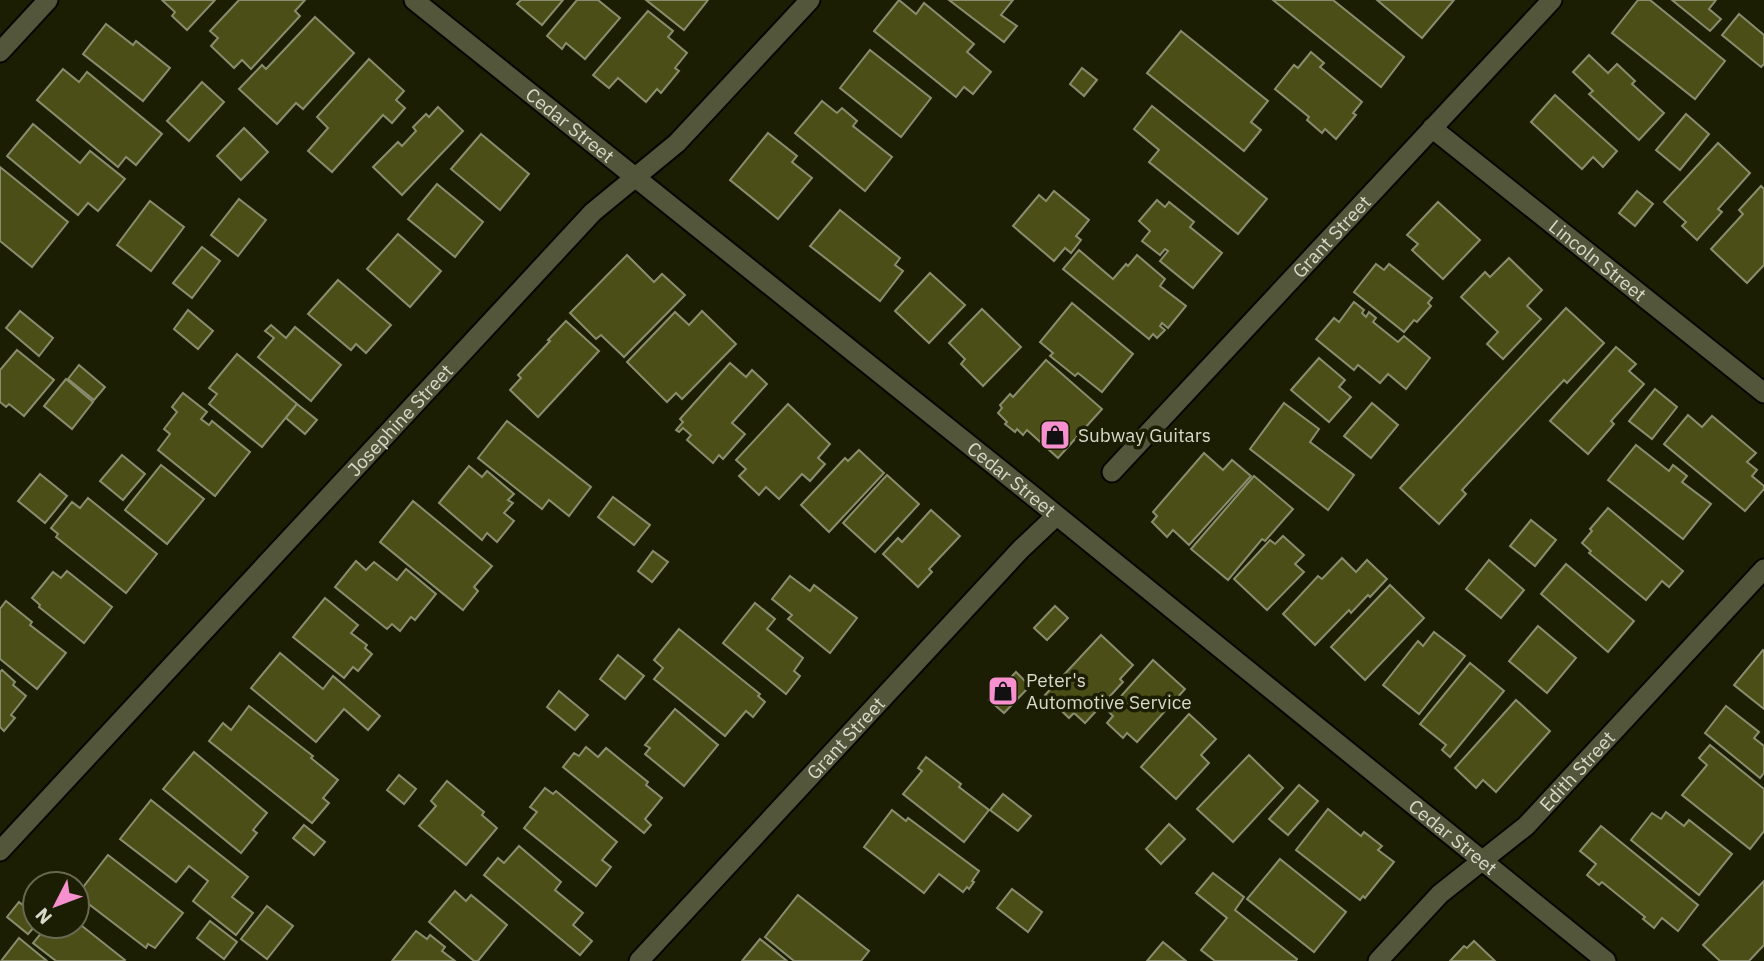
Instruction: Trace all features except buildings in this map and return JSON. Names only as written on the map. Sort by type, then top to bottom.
[{"type":"street","points":[[0,52],[48,0]]},
{"type":"street","name":"Cedar Street","points":[[414,0],[1606,961]]},
{"type":"street","name":"Josephine Street","points":[[0,851],[593,212],[677,143],[810,0]]},
{"type":"street","name":"Grant Street","points":[[1112,472],[1552,0]]},
{"type":"street","name":"Lincoln Street","points":[[1432,128],[1764,393]]},
{"type":"street","name":"Grant Street","points":[[639,961],[1012,559],[1056,516]]},
{"type":"street","name":"Edith Street","points":[[1378,961],[1440,894],[1526,826],[1764,569]]},
{"type":"place","name":"Subway Guitars","points":[[1055,435]]},
{"type":"place","name":"Peter's Automotive Service","points":[[1003,691]]}]
